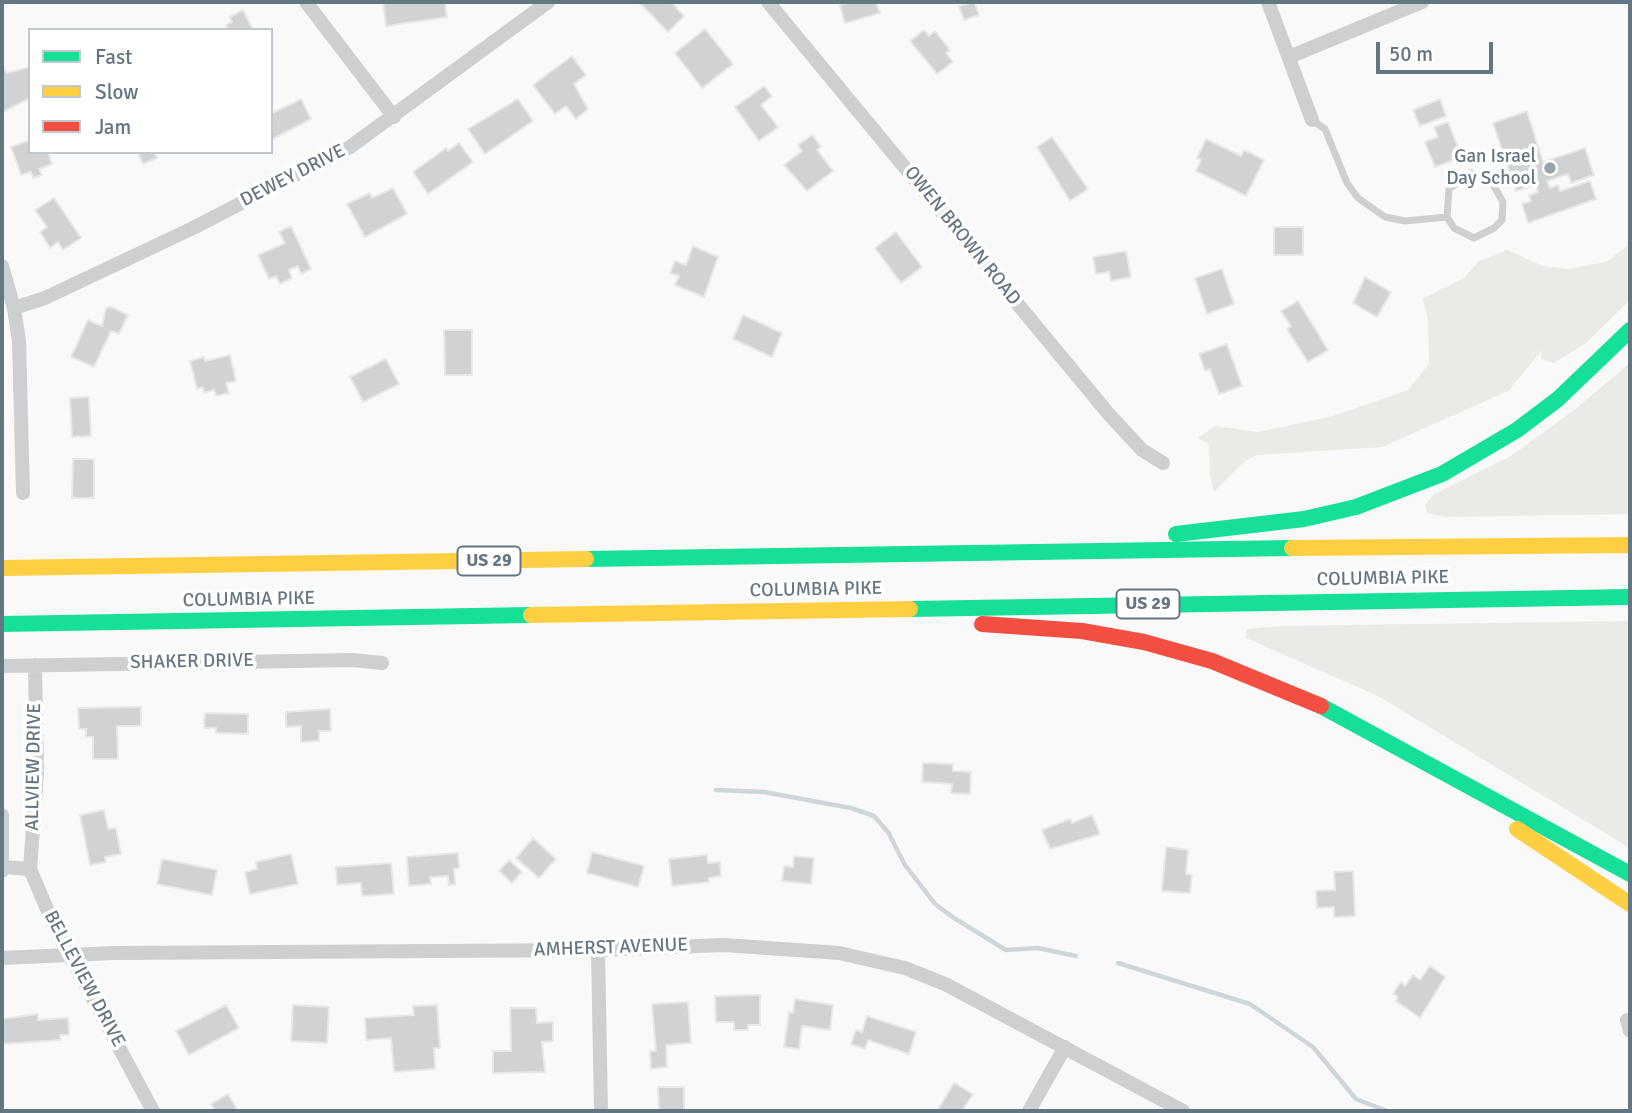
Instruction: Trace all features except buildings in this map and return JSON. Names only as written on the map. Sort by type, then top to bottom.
[{"type":"highway","points":[[977,554],[1235,528],[1304,519],[1356,507],[1442,474],[1517,430],[1558,399],[1630,330]]},
{"type":"highway","name":"COLUMBIA PIKE","points":[[2,568],[1630,545]]},
{"type":"highway","name":"COLUMBIA PIKE","points":[[2,624],[1630,597]]},
{"type":"highway","points":[[665,614],[1018,625],[1082,631],[1144,642],[1212,661],[1286,690],[1355,722],[1630,874]]},
{"type":"highway","points":[[1355,722],[1630,904]]},
{"type":"street","points":[[306,2],[394,117]]},
{"type":"street","name":"DEWEY DRIVE","points":[[14,309],[45,298],[204,222],[349,147],[394,117],[548,2]]},
{"type":"street","name":"OWEN BROWN ROAD","points":[[768,2],[1107,412],[1142,450],[1163,463]]},
{"type":"street","points":[[1268,2],[1312,120]]},
{"type":"street","points":[[1289,57],[1422,2]]},
{"type":"street","points":[[2,266],[14,309],[19,341],[23,493]]},
{"type":"street","name":"SHAKER DRIVE","points":[[2,666],[353,660],[383,663]]},
{"type":"street","name":"ALLVIEW DRIVE","points":[[30,869],[37,774],[35,665]]},
{"type":"street","name":"ALLVIEW DRIVE","points":[[2,816],[3,869]]},
{"type":"street","points":[[3,869],[30,869]]},
{"type":"street","name":"BELLEVIEW DRIVE","points":[[30,869],[70,957],[153,1111]]},
{"type":"street","name":"AMHERST AVENUE","points":[[2,958],[114,954],[598,950],[736,945],[784,947],[870,959],[945,984],[1183,1111]]},
{"type":"street","points":[[598,950],[601,1111]]},
{"type":"street","points":[[1030,1111],[1065,1047]]},
{"type":"lane","points":[[1312,120],[1325,129],[1347,183],[1370,208],[1385,217],[1405,221],[1447,217]]},
{"type":"lane","points":[[1471,173],[1491,181],[1503,202],[1502,220],[1494,228],[1474,238],[1454,228],[1447,217],[1449,189],[1471,173]]},
{"type":"shaded area","points":[[1630,244],[1630,300],[1586,343],[1554,363],[1541,359],[1542,350],[1508,391],[1382,447],[1257,455],[1246,460],[1214,492],[1210,475],[1209,444],[1198,438],[1215,426],[1258,432],[1333,416],[1408,390],[1429,364],[1428,320],[1423,298],[1463,279],[1479,261],[1507,250],[1543,266],[1568,269],[1606,262]]},
{"type":"shaded area","points":[[1630,363],[1630,514],[1444,517],[1427,513],[1425,505],[1434,494],[1511,456],[1574,410]]},
{"type":"shaded area","points":[[1630,621],[1630,848],[1378,696],[1246,638],[1246,629],[1281,626]]},
{"type":"waterway","points":[[716,790],[764,792],[851,808],[874,816],[888,832],[905,865],[935,904],[954,918],[1006,950],[1038,948],[1076,956]]},
{"type":"waterway","points":[[1118,963],[1250,1004],[1313,1047],[1356,1099],[1387,1111]]},
{"type":"traffic: fast","points":[[1176,534],[1304,519],[1356,507],[1442,474],[1517,430],[1558,399],[1630,330]]},
{"type":"traffic: fast","points":[[586,559],[1292,548]]},
{"type":"traffic: fast","points":[[910,609],[1630,597]]},
{"type":"traffic: fast","points":[[2,624],[531,615]]},
{"type":"traffic: fast","points":[[1321,706],[1630,874]]},
{"type":"traffic: slow","points":[[1292,548],[1630,545]]},
{"type":"traffic: slow","points":[[2,568],[586,559]]},
{"type":"traffic: slow","points":[[531,615],[910,609]]},
{"type":"traffic: slow","points":[[1517,829],[1630,904]]},
{"type":"traffic: jam","points":[[982,624],[1082,631],[1144,642],[1212,661],[1321,706]]},
{"type":"place","name":"Gan Israel Day School","points":[[1550,168]]}]
